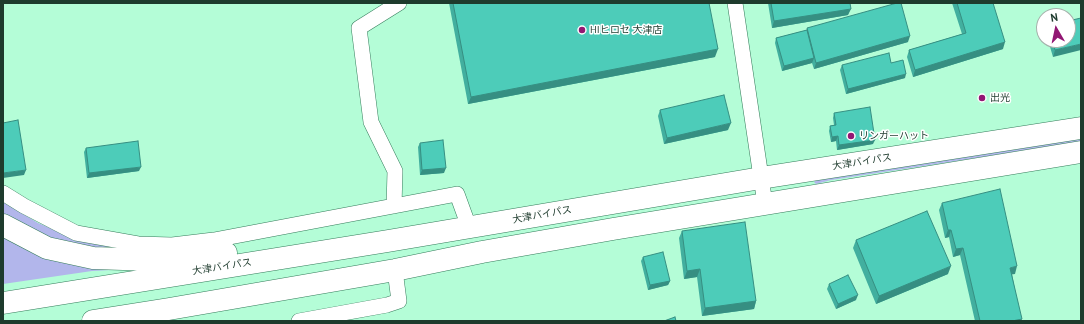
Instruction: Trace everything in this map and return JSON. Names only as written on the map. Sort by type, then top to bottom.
[{"type":"highway","name":"大津バイパス","points":[[3,303],[388,241],[761,178],[1081,128]]},
{"type":"highway","points":[[93,321],[170,315],[490,251],[1081,152]]},
{"type":"highway","points":[[3,225],[47,248],[94,258],[154,260],[205,255],[234,252],[357,232],[388,241]]},
{"type":"highway","points":[[150,279],[170,315]]},
{"type":"highway","points":[[144,317],[150,279]]},
{"type":"street","points":[[394,206],[394,170],[371,122],[359,28],[399,3]]},
{"type":"street","points":[[735,3],[765,204]]},
{"type":"street","points":[[3,193],[24,206],[76,232],[138,244],[172,245],[214,240],[457,194],[469,227]]},
{"type":"street","points":[[298,321],[387,305],[400,301],[395,270]]},
{"type":"shaded area","points":[[1081,138],[1081,142],[831,180],[816,184],[814,182],[817,179]]},
{"type":"shaded area","points":[[3,198],[15,209],[38,223],[72,237],[140,250],[71,248],[3,217]]},
{"type":"shaded area","points":[[3,234],[131,269],[92,271],[3,284]]},
{"type":"building","name":"HIヒロセ 大津店","points":[[453,3],[709,3],[718,49],[471,97]]},
{"type":"building","points":[[771,3],[850,3],[851,9],[774,21]]},
{"type":"building","points":[[901,3],[910,36],[816,63],[807,28]]},
{"type":"building","points":[[957,3],[993,3],[1005,42],[915,70],[909,50],[966,33]]},
{"type":"building","points":[[1081,18],[1081,44],[1076,45],[1076,19]]},
{"type":"building","points":[[807,30],[814,58],[784,66],[776,38]]},
{"type":"building","points":[[889,53],[891,63],[903,60],[906,74],[848,89],[842,65]]},
{"type":"building","points":[[724,95],[731,123],[667,138],[660,110]]},
{"type":"building","name":"リンガーハット","points":[[870,107],[875,140],[839,145],[838,136],[832,137],[830,126],[836,125],[834,113]]},
{"type":"building","points":[[18,120],[26,170],[3,173],[3,123]]},
{"type":"building","points":[[443,140],[446,168],[422,170],[420,143]]},
{"type":"building","points":[[138,141],[141,167],[89,173],[86,148]]},
{"type":"building","points":[[1000,189],[1017,266],[1010,268],[1022,319],[1012,321],[980,321],[963,248],[956,249],[951,230],[948,230],[942,203]]},
{"type":"building","points":[[927,211],[951,266],[879,296],[856,240]]},
{"type":"building","points":[[745,222],[756,301],[705,308],[700,269],[687,271],[682,231]]},
{"type":"building","points":[[663,252],[670,281],[650,285],[643,257]]},
{"type":"building","points":[[848,275],[858,295],[838,304],[829,284]]},
{"type":"building","points":[[675,317],[676,321],[664,321]]},
{"type":"place","name":"HIヒロセ 大津店","points":[[582,30]]},
{"type":"place","name":"出光","points":[[982,98]]},
{"type":"place","name":"リンガーハット","points":[[851,136]]}]
